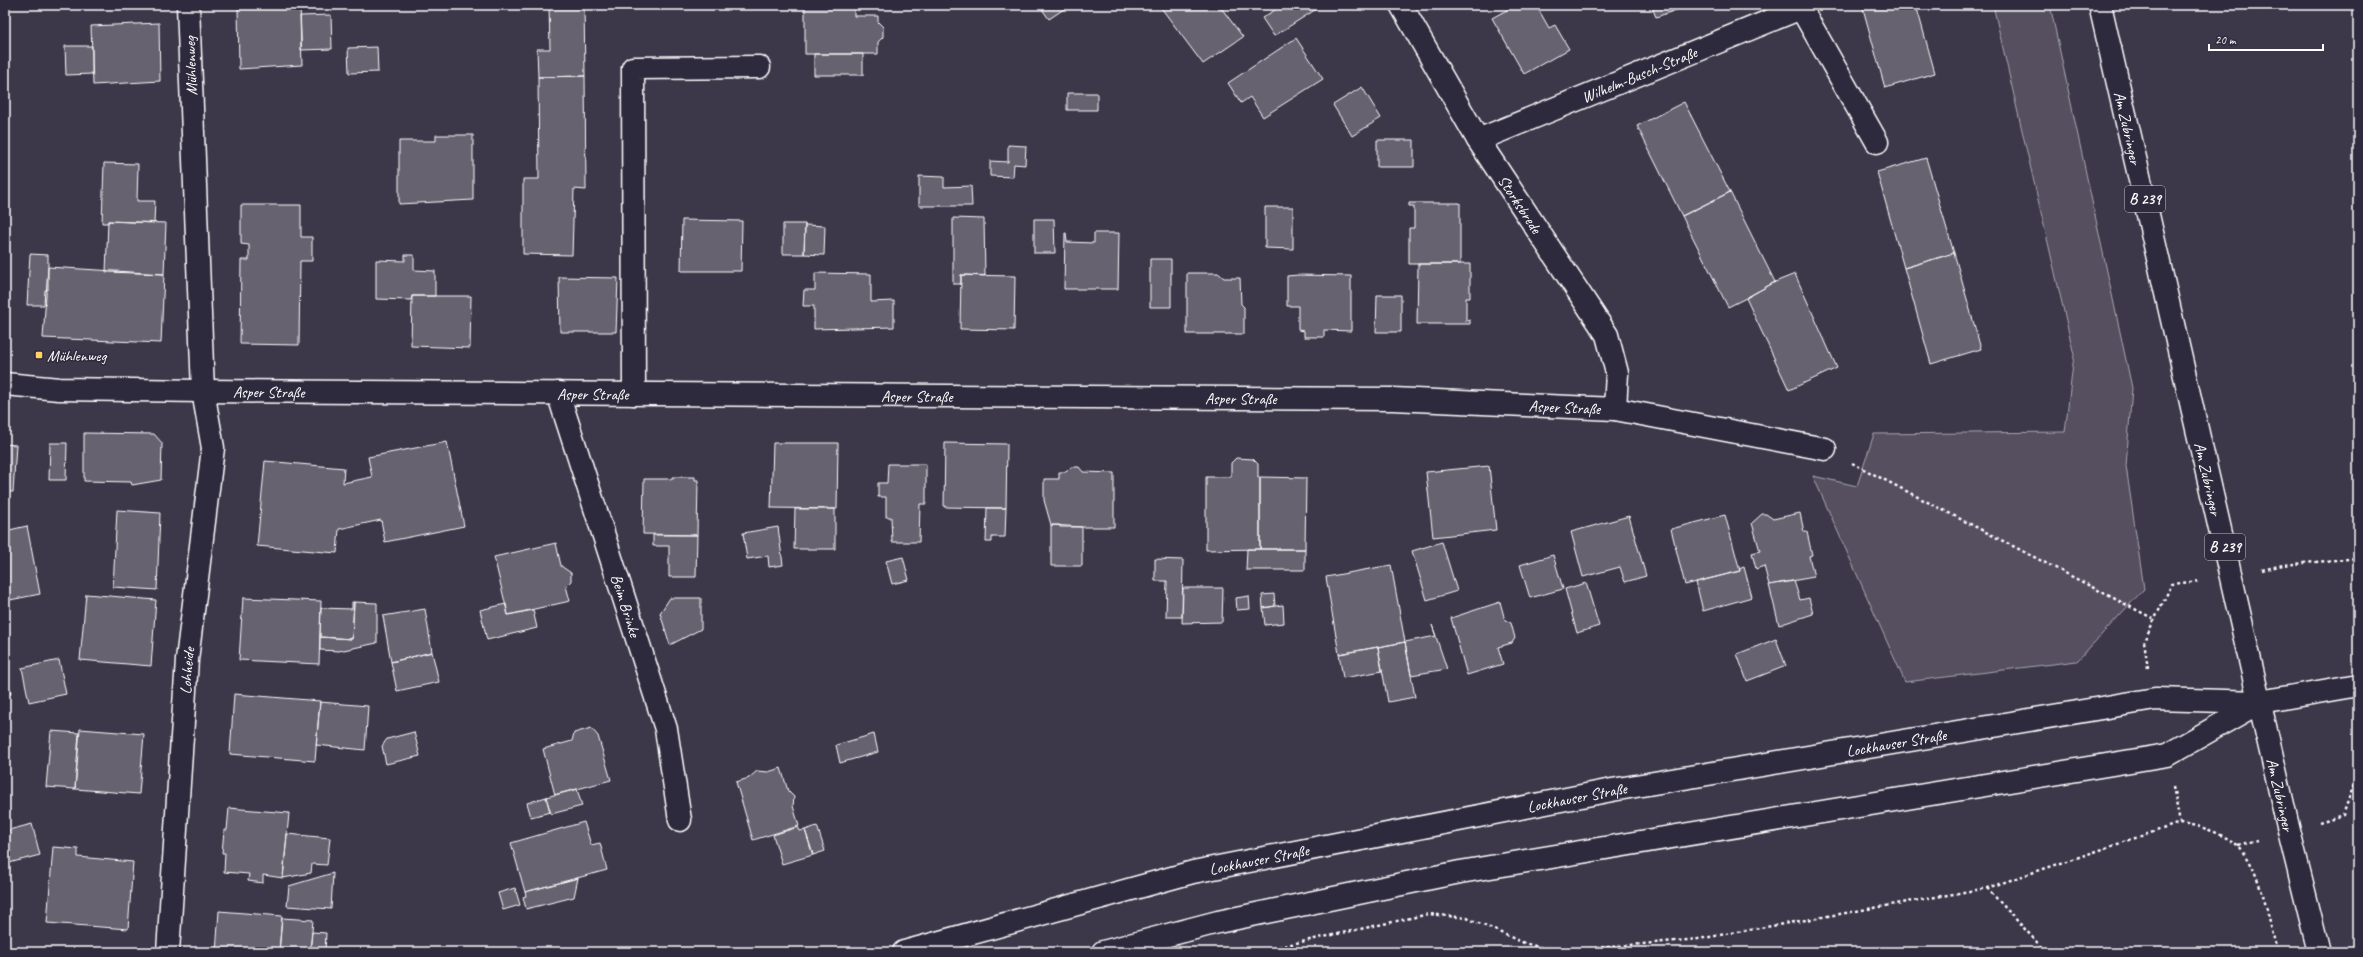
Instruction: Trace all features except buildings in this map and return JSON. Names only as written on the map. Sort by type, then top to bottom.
[{"type":"street","name":"Mühlenweg","points":[[188,5],[203,391]]},
{"type":"street","name":"Storksbrede","points":[[1401,5],[1478,140],[1608,335],[1617,372],[1615,409]]},
{"type":"street","name":"Am Zubringer","points":[[2100,5],[2289,831],[2320,952]]},
{"type":"street","name":"Wilhelm-Busch-Straße","points":[[1478,140],[1801,7],[1877,142]]},
{"type":"street","points":[[634,394],[633,68],[759,67]]},
{"type":"street","name":"Asper Straße","points":[[5,384],[59,389],[203,391],[1393,399],[1615,409],[1825,449]]},
{"type":"street","name":"Lohheide","points":[[168,952],[187,660],[213,448],[203,391]]},
{"type":"street","name":"Beim Brinke","points":[[558,393],[666,728],[680,820]]},
{"type":"street","name":"Lockhauser Straße","points":[[904,952],[1193,872],[1612,790],[2155,699],[2260,702],[2358,685]]},
{"type":"street","name":"Lockhauser Straße","points":[[1103,952],[1218,922],[1460,872],[2167,755],[2260,702]]},
{"type":"path","points":[[1825,449],[2156,620]]},
{"type":"path","points":[[1256,952],[1429,914],[1467,918],[1524,943],[1554,952],[1698,939],[1988,888],[2180,823],[2204,826],[2238,845],[2255,872],[2268,911],[2277,952]]},
{"type":"path","points":[[1988,888],[2046,952]]},
{"type":"shaded area","points":[[1993,5],[2050,5],[2132,388],[2126,466],[2144,589],[2077,661],[1905,682],[1813,476],[1857,486],[1874,434],[2065,432],[2074,355]]},
{"type":"place","name":"Mühlenweg","points":[[39,355]]}]
